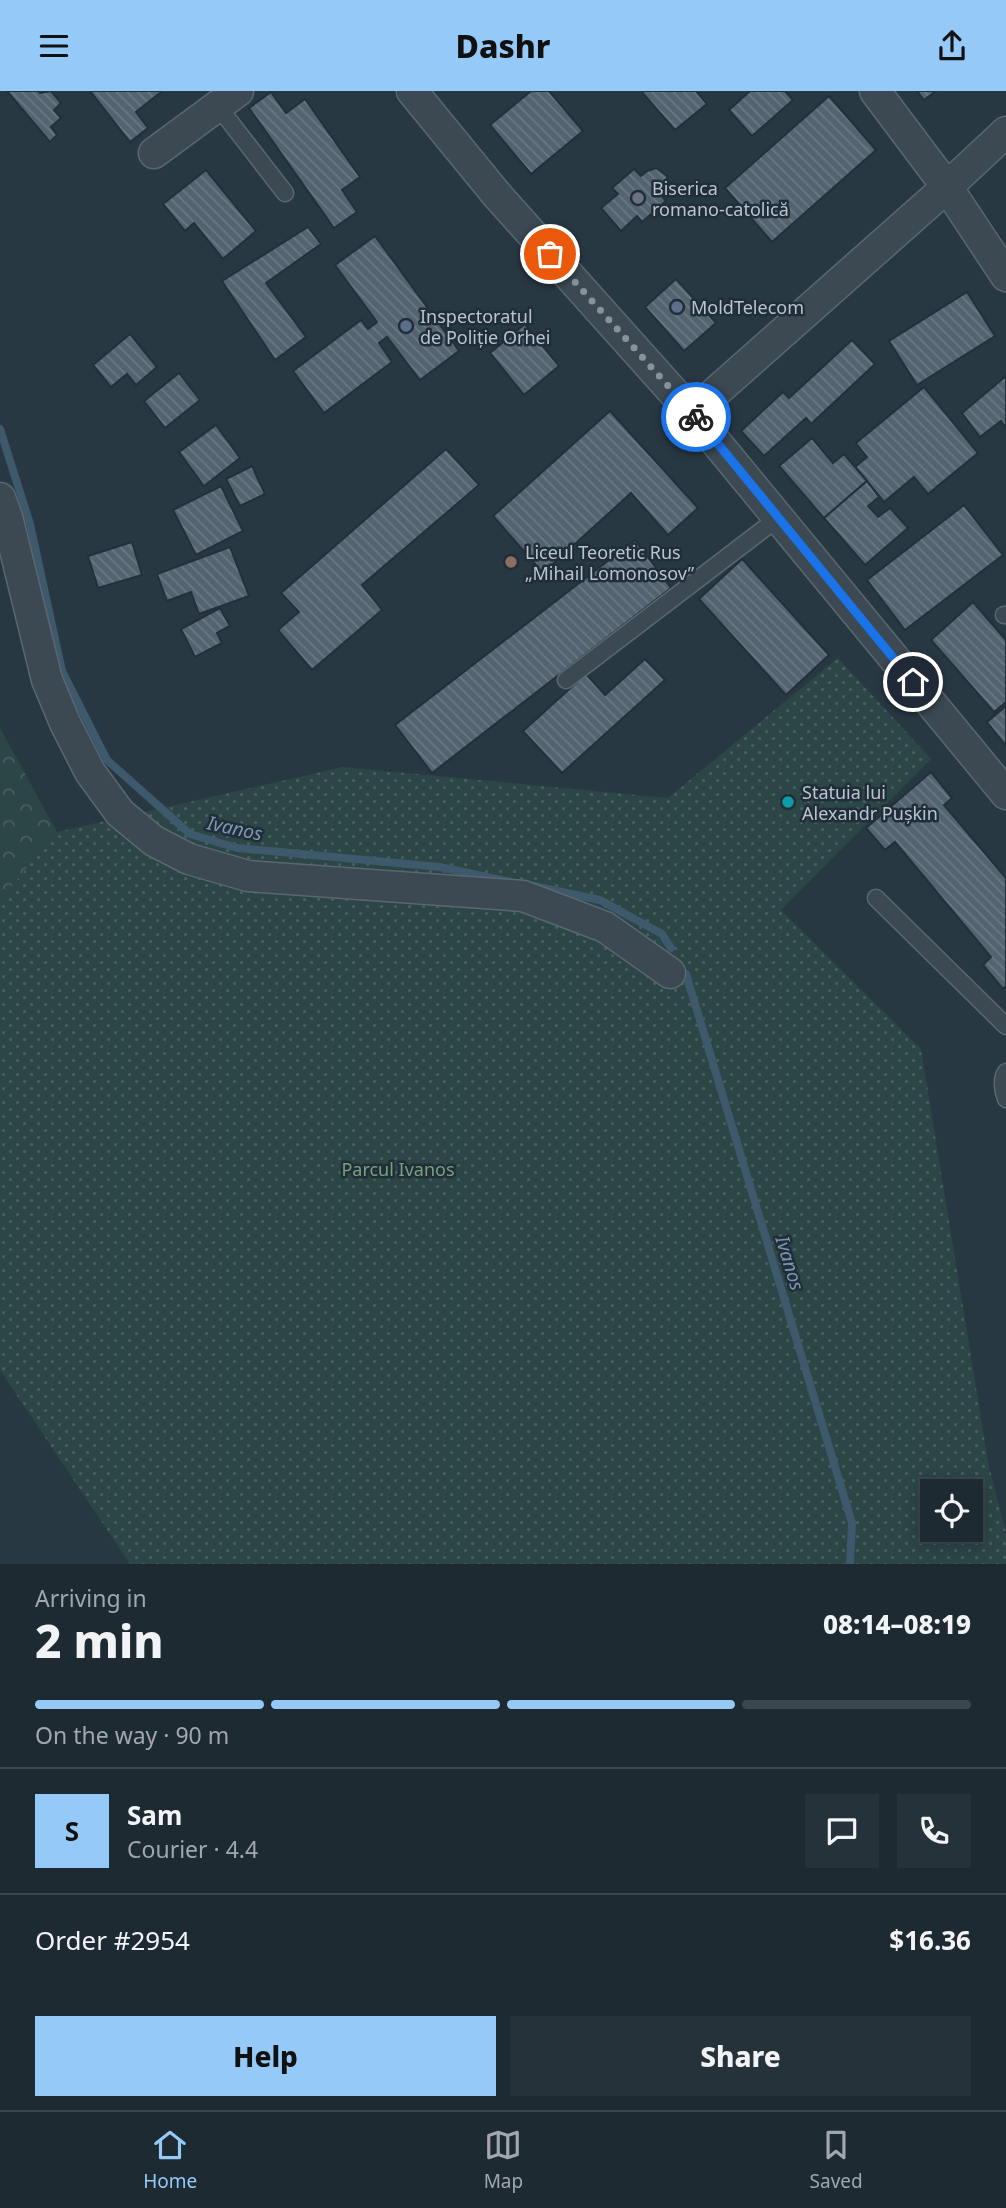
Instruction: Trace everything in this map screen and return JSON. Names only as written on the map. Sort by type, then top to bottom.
[{"type":"street","points":[[412,91],[496,194],[692,413],[1006,794]]},
{"type":"street","points":[[875,91],[947,187],[1006,276]]},
{"type":"street","points":[[154,153],[228,98]]},
{"type":"street","points":[[692,413],[1006,132]]},
{"type":"street","points":[[0,498],[47,680],[90,772],[120,813],[154,841],[189,859],[248,876],[523,896],[605,927],[670,973]]},
{"type":"lane","points":[[228,98],[285,193]]},
{"type":"lane","points":[[566,680],[778,518]]},
{"type":"lane","points":[[876,898],[1006,1026]]},
{"type":"lane","points":[[1006,1072],[1003,1076],[1006,1099]]},
{"type":"green space","name":"Parcul Ivanos","points":[[838,658],[931,759],[781,910],[921,1049],[988,1462],[1006,1534],[1006,1564],[130,1564],[0,1370],[0,900],[57,832],[343,767],[668,798]]},
{"type":"green space","points":[[0,728],[57,832],[0,900]]},
{"type":"building","points":[[7,91],[51,91],[61,103],[54,110],[61,118],[51,127],[57,135],[50,142]]},
{"type":"building","points":[[90,91],[161,92],[136,112],[148,128],[130,142]]},
{"type":"building","points":[[531,91],[549,91],[583,131],[531,174],[490,125]]},
{"type":"building","points":[[641,91],[696,91],[707,104],[675,130]]},
{"type":"building","points":[[750,91],[785,91],[793,100],[752,136],[729,110]]},
{"type":"building","points":[[917,91],[936,91],[924,100]]},
{"type":"building","points":[[271,92],[286,113],[305,99],[360,177],[342,190],[357,212],[334,228],[249,108]]},
{"type":"building","points":[[829,96],[876,150],[772,242],[725,188]]},
{"type":"building","name":"Biserica romano-catolică","points":[[656,168],[667,176],[668,183],[660,194],[666,201],[642,222],[637,216],[621,231],[601,208],[618,194],[612,188],[634,169],[641,176]]},
{"type":"building","points":[[206,170],[256,231],[223,259],[194,223],[185,231],[163,204]]},
{"type":"building","points":[[308,227],[321,244],[266,283],[306,337],[275,360],[222,281]]},
{"type":"building","name":"Inspectoratul de Poliție Orhei","points":[[375,236],[459,351],[420,380],[387,337],[379,343],[392,362],[324,413],[293,371],[361,320],[368,329],[377,322],[335,265]]},
{"type":"building","points":[[676,279],[716,323],[684,351],[645,307]]},
{"type":"building","points":[[967,292],[995,336],[917,385],[889,341]]},
{"type":"building","points":[[525,324],[559,366],[524,395],[490,353]]},
{"type":"building","points":[[130,334],[157,367],[136,385],[127,374],[111,387],[93,365]]},
{"type":"building","points":[[852,340],[875,364],[811,424],[806,418],[764,456],[741,431],[783,392],[789,398]]},
{"type":"building","points":[[179,373],[200,400],[165,428],[144,401]]},
{"type":"building","points":[[1006,376],[1006,428],[1001,421],[980,437],[962,413]]},
{"type":"building","points":[[924,387],[978,453],[928,494],[914,477],[884,502],[855,467],[867,457],[856,443]]},
{"type":"building","points":[[610,411],[698,508],[668,535],[631,493],[543,573],[493,516]]},
{"type":"building","points":[[216,425],[240,458],[204,486],[179,452]]},
{"type":"building","points":[[812,438],[833,463],[844,454],[867,481],[824,518],[779,466]]},
{"type":"building","points":[[446,449],[479,485],[362,585],[382,610],[312,670],[278,630],[299,612],[281,593]]},
{"type":"building","points":[[252,466],[265,494],[240,506],[226,479]]},
{"type":"building","points":[[867,481],[879,497],[868,506],[878,517],[890,508],[908,528],[865,565],[824,518]]},
{"type":"building","points":[[221,486],[243,531],[196,555],[173,510]]},
{"type":"building","points":[[964,505],[1003,555],[905,630],[867,580]]},
{"type":"building","points":[[635,540],[671,588],[432,773],[395,725]]},
{"type":"building","points":[[132,542],[142,575],[98,588],[88,556]]},
{"type":"building","points":[[230,547],[249,596],[199,614],[191,592],[167,601],[157,574]]},
{"type":"building","points":[[742,559],[829,655],[786,695],[699,599]]},
{"type":"building","points":[[973,602],[1006,640],[1006,702],[994,712],[931,640]]},
{"type":"building","points":[[220,608],[230,626],[217,633],[222,643],[195,657],[181,629]]},
{"type":"building","points":[[645,659],[665,680],[562,773],[523,731],[586,674],[605,695]]},
{"type":"building","points":[[1006,706],[1006,746],[987,722]]},
{"type":"building","points":[[931,772],[952,798],[944,805],[1006,878],[1006,986],[1003,989],[983,965],[991,957],[895,842],[885,850],[866,828]]},
{"type":"waterway","name":"Ivanos","points":[[0,429],[30,524],[62,671],[107,760],[190,834],[237,848],[440,867],[511,882]]},
{"type":"waterway","name":"Ivanos","points":[[534,886],[600,900],[662,934],[671,948]]},
{"type":"waterway","name":"Ivanos","points":[[686,974],[852,1523],[850,1564]]},
{"type":"way so far","points":[[550,254],[696,417]]},
{"type":"place","name":"Biserica romano-catolică","points":[[638,198]]},
{"type":"place","name":"MoldTelecom","points":[[677,307]]},
{"type":"place","name":"Inspectoratul de Poliție Orhei","points":[[406,326]]},
{"type":"place","name":"Liceul Teoretic Rus „Mihail Lomonosov”","points":[[511,562]]},
{"type":"place","name":"Statuia lui Alexandr Pușkin","points":[[788,802]]},
{"type":"route","points":[[696,417],[913,682]]}]
